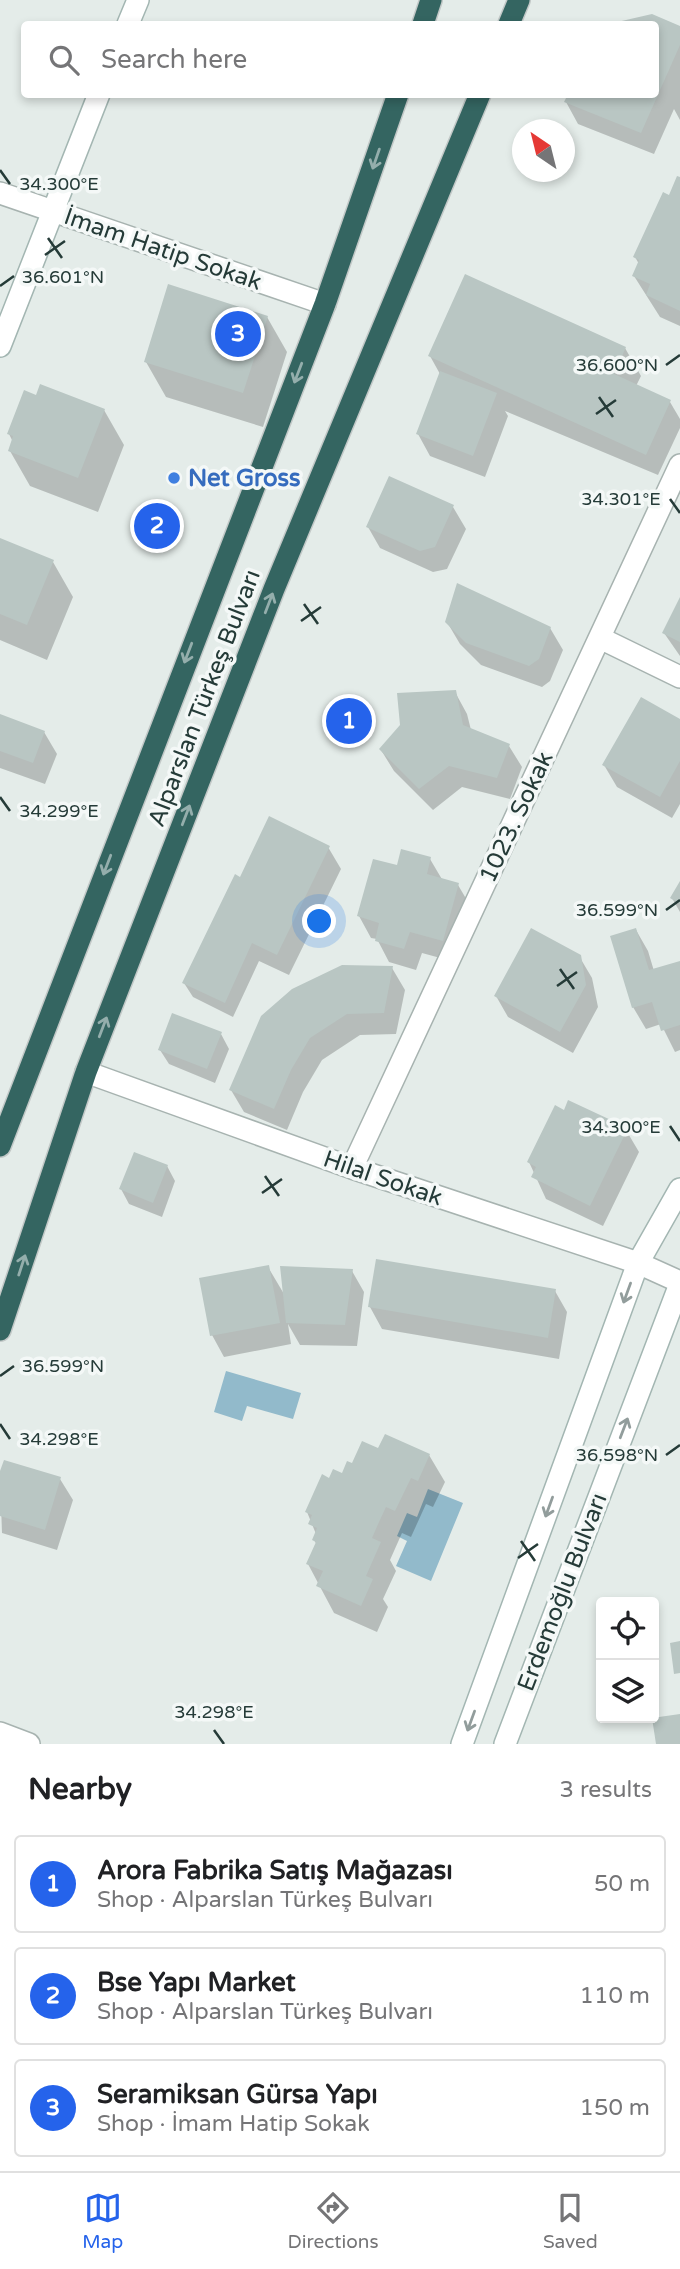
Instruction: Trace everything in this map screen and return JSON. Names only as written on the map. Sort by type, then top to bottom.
[{"type":"highway","points":[[424,21],[431,0]]},
{"type":"highway","points":[[510,21],[519,0]]},
{"type":"highway","name":"Alparslan Türkeş Bulvarı","points":[[0,1146],[325,304],[397,98]]},
{"type":"highway","name":"Alparslan Türkeş Bulvarı","points":[[0,1330],[86,1072],[274,589],[478,98]]},
{"type":"street","points":[[129,21],[136,1]]},
{"type":"street","points":[[0,345],[97,98]]},
{"type":"street","name":"İmam Hatip Sokak","points":[[0,193],[325,304]]},
{"type":"street","name":"1023. Sokak","points":[[352,1168],[680,465]]},
{"type":"street","points":[[600,638],[680,677]]},
{"type":"street","name":"Hilal Sokak","points":[[86,1072],[352,1168],[638,1263],[680,1283]]},
{"type":"street","name":"Erdemoğlu Bulvarı","points":[[462,1744],[638,1263],[680,1189]]},
{"type":"street","name":"Erdemoğlu Bulvarı","points":[[505,1744],[680,1283]]},
{"type":"street","points":[[0,1733],[29,1744]]},
{"type":"water","points":[[226,1371],[301,1393],[293,1419],[247,1406],[242,1421],[214,1412]]},
{"type":"water","points":[[428,1489],[463,1503],[431,1581],[396,1566],[407,1541],[397,1536],[407,1513],[417,1517]]},
{"type":"building","points":[[652,14],[680,26],[680,45],[659,92],[659,21],[622,21]]},
{"type":"building","points":[[566,98],[657,98],[641,133],[564,102]]},
{"type":"building","points":[[677,176],[680,177],[680,311],[646,295],[650,284],[632,276],[639,260],[633,257],[663,192],[669,195]]},
{"type":"building","points":[[465,274],[626,347],[614,374],[671,400],[646,455],[428,356]]},
{"type":"building","points":[[168,284],[268,316],[243,393],[144,362]]},
{"type":"building","points":[[440,371],[497,393],[473,456],[416,434]]},
{"type":"building","points":[[40,384],[105,409],[78,478],[8,451],[13,436],[7,434],[24,390],[36,395]]},
{"type":"building","points":[[389,476],[454,505],[435,547],[420,551],[366,527]]},
{"type":"building","points":[[0,538],[54,560],[27,625],[0,614]]},
{"type":"building","points":[[457,583],[551,627],[539,659],[529,666],[466,643],[445,622]]},
{"type":"building","points":[[680,597],[680,642],[662,633]]},
{"type":"building","points":[[456,690],[463,725],[510,744],[497,778],[449,766],[419,789],[379,749],[400,725],[397,693]]},
{"type":"building","points":[[641,697],[680,719],[680,761],[660,797],[602,765]]},
{"type":"building","points":[[0,714],[45,731],[33,763],[0,751]]},
{"type":"building","points":[[269,816],[330,846],[277,955],[252,943],[225,1003],[182,983],[235,874],[240,877]]},
{"type":"building","points":[[401,849],[431,857],[427,874],[459,883],[443,941],[410,932],[404,949],[375,941],[379,923],[357,916],[373,859],[397,865]]},
{"type":"building","points":[[680,881],[680,904],[670,898]]},
{"type":"building","points":[[531,928],[581,955],[586,985],[560,1032],[494,996]]},
{"type":"building","points":[[636,928],[649,970],[680,961],[680,1025],[661,1031],[652,1002],[632,1008],[610,936]]},
{"type":"building","points":[[342,965],[393,966],[384,1013],[347,1014],[310,1038],[291,1070],[274,1109],[229,1090],[261,1016],[292,989]]},
{"type":"building","points":[[172,1013],[222,1032],[207,1069],[158,1050]]},
{"type":"building","points":[[568,1100],[628,1128],[590,1206],[531,1177],[536,1167],[527,1162],[555,1105],[564,1110]]},
{"type":"building","points":[[134,1152],[168,1165],[153,1203],[119,1189]]},
{"type":"building","points":[[376,1259],[556,1289],[548,1338],[368,1307]]},
{"type":"building","points":[[269,1265],[280,1323],[210,1336],[199,1278]]},
{"type":"building","points":[[280,1266],[353,1269],[345,1325],[286,1323]]},
{"type":"building","points":[[385,1434],[430,1454],[418,1481],[411,1478],[395,1511],[386,1507],[379,1522],[372,1538],[381,1542],[366,1576],[373,1579],[361,1606],[316,1586],[323,1571],[306,1564],[316,1542],[312,1540],[317,1528],[308,1524],[312,1515],[305,1512],[322,1474],[329,1478],[333,1469],[342,1473],[347,1461],[352,1463],[362,1441],[378,1448]]},
{"type":"building","points":[[4,1460],[61,1477],[45,1530],[0,1516],[0,1471]]},
{"type":"building","points":[[680,1641],[680,1673],[674,1674],[670,1643]]},
{"type":"building","points":[[680,1714],[680,1744],[656,1744],[653,1723],[659,1723],[659,1717]]},
{"type":"place","name":"Seramiksan Gürsa Yapı","points":[[238,334]]},
{"type":"place","name":"Net Gross","points":[[174,478]]},
{"type":"place","name":"Bse Yapı Market","points":[[157,526]]},
{"type":"place","name":"Arora Fabrika Satış Mağazası","points":[[349,721]]}]
